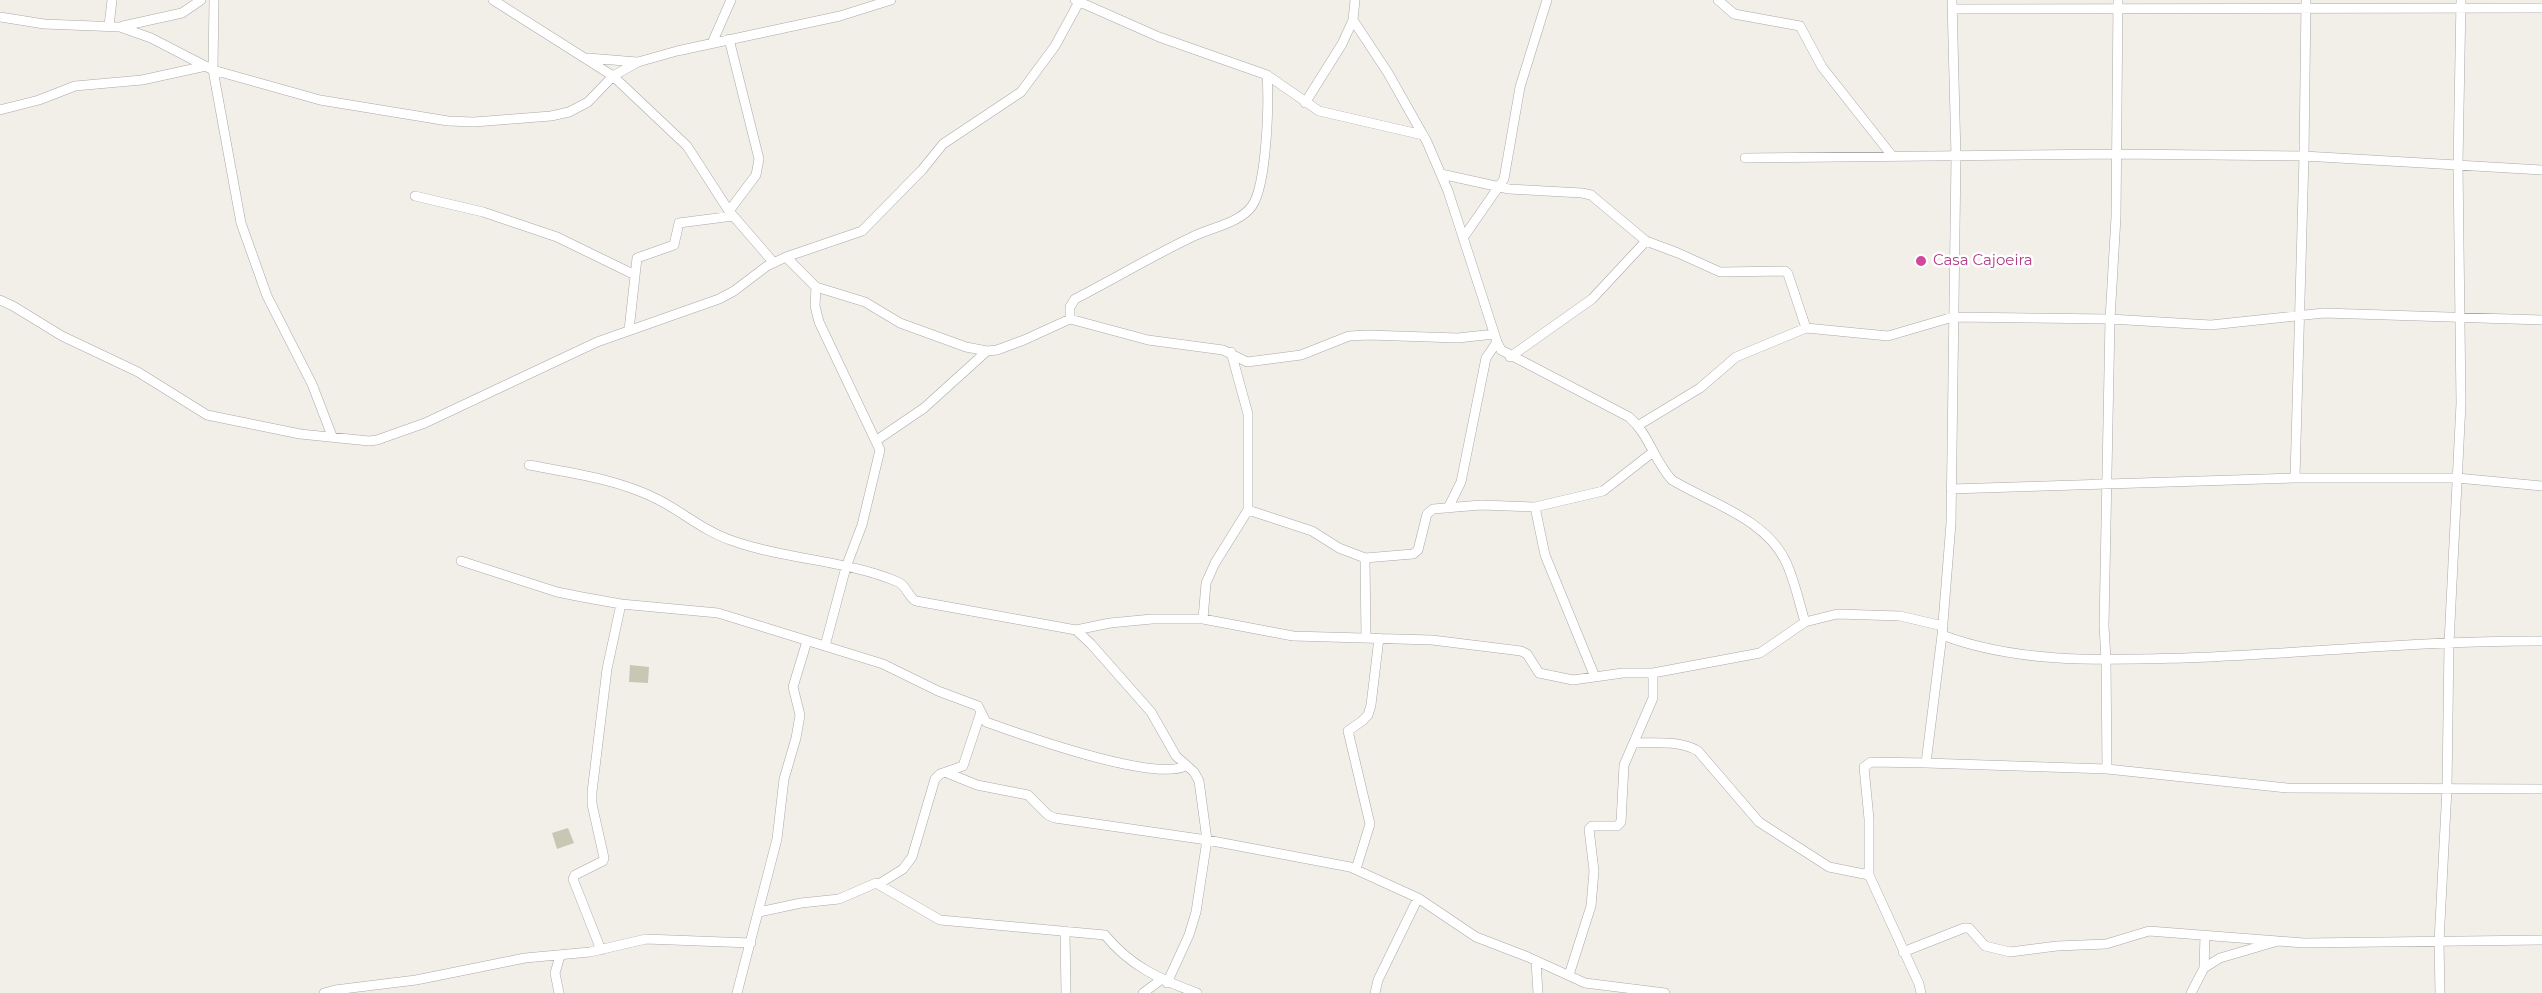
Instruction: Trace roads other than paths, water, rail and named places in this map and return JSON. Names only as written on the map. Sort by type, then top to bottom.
[{"type":"street","points":[[109,26],[112,0]]},
{"type":"street","points":[[120,27],[182,13],[201,0]]},
{"type":"street","points":[[214,0],[209,68],[241,223],[267,296],[312,384],[332,436]]},
{"type":"street","points":[[493,0],[613,76],[687,146],[731,213],[774,263]]},
{"type":"street","points":[[712,43],[731,0]]},
{"type":"street","points":[[0,17],[44,24],[120,27],[151,38],[209,68],[320,100],[448,121],[474,122],[551,116],[569,112],[588,102],[613,76],[638,62],[729,39],[840,16],[891,0]]},
{"type":"street","points":[[1305,103],[1342,44],[1353,20],[1355,0]]},
{"type":"street","points":[[1463,238],[1500,187],[1506,171],[1520,87],[1547,0]]},
{"type":"street","points":[[1718,0],[1734,14],[1800,26],[1822,66],[1893,157]]},
{"type":"street","points":[[0,300],[62,336],[138,372],[207,415],[264,428],[377,440],[425,423],[560,357],[719,298],[786,257],[862,231],[922,170],[943,144],[1021,92],[1055,46],[1077,1],[1159,37],[1267,75],[1319,111],[1423,135]]},
{"type":"street","points":[[1926,763],[1942,630],[1951,523],[1956,157],[1952,4],[2460,4],[2542,8]]},
{"type":"street","points":[[2106,769],[2104,626],[2106,485],[2110,319],[2118,154],[2117,4]]},
{"type":"street","points":[[2440,993],[2439,942],[2447,788],[2449,643],[2461,403],[2458,164],[2460,4]]},
{"type":"street","points":[[2295,478],[2306,5]]},
{"type":"street","points":[[1353,20],[1388,73],[1423,135],[1441,174],[1495,338],[1501,350],[1510,357],[1617,410],[1638,425],[1664,471],[1672,480],[1756,525],[1772,540],[1785,560],[1805,622]]},
{"type":"street","points":[[629,330],[633,274],[637,258],[640,255],[674,245],[680,223],[731,213],[756,175],[759,159],[729,39]]},
{"type":"street","points":[[585,58],[638,62]]},
{"type":"street","points":[[0,110],[39,100],[75,86],[142,80],[209,68]]},
{"type":"street","points":[[1070,319],[1070,307],[1075,299],[1191,237],[1246,213],[1257,196],[1263,166],[1269,109],[1267,75]]},
{"type":"street","points":[[1745,158],[2118,154],[2304,156],[2542,170]]},
{"type":"street","points":[[1441,174],[1517,190],[1572,191],[1591,195],[1646,241],[1720,272],[1785,271],[1806,328]]},
{"type":"street","points":[[415,196],[483,212],[558,237],[633,274]]},
{"type":"street","points":[[1510,357],[1592,299],[1646,241]]},
{"type":"street","points":[[786,257],[816,288],[865,302],[900,323],[966,347],[987,351],[998,351],[1070,319],[1148,340],[1231,352],[1247,362],[1301,355],[1349,336],[1495,338]]},
{"type":"street","points":[[816,288],[815,306],[819,322],[880,450],[862,525],[846,567],[825,646]]},
{"type":"street","points":[[1638,425],[1700,388],[1736,357],[1806,328],[1888,336],[1953,317],[2110,319],[2211,325],[2300,315],[2348,313],[2542,320]]},
{"type":"street","points":[[1448,508],[1461,482],[1486,358],[1495,338]]},
{"type":"street","points":[[877,440],[924,408],[987,351]]},
{"type":"street","points":[[1203,619],[1206,583],[1215,563],[1248,510],[1248,414],[1231,352]]},
{"type":"street","points":[[1248,510],[1312,531],[1339,548],[1365,558],[1416,552],[1430,511],[1491,505],[1535,507],[1603,490],[1653,452]]},
{"type":"street","points":[[529,465],[585,475],[639,491],[657,499],[715,534],[735,542],[846,567],[900,583],[916,602],[1076,630],[1152,619],[1203,619],[1293,636],[1432,640],[1521,651],[1527,654],[1539,673],[1573,680],[1623,673],[1653,673],[1760,652],[1769,649],[1805,622],[1837,614],[1873,614],[1942,630],[1976,647],[2013,654],[2106,660],[2277,654],[2449,643],[2542,641]]},
{"type":"street","points":[[1951,489],[2295,478],[2457,478],[2542,486]]},
{"type":"street","points":[[1535,507],[1545,555],[1595,677]]},
{"type":"street","points":[[1365,558],[1366,638]]},
{"type":"street","points":[[461,561],[557,592],[621,604],[718,613],[883,664],[938,691],[978,706],[986,722],[1064,749],[1145,767],[1172,770],[1185,766]]},
{"type":"street","points":[[601,950],[573,879],[575,875],[603,861],[604,858],[592,804],[592,792],[607,669],[621,604]]},
{"type":"street","points":[[1091,644],[1092,627]]},
{"type":"street","points":[[1076,630],[1151,711],[1176,756],[1194,772],[1199,781],[1207,840],[1196,912],[1189,935],[1164,981],[1143,993]]},
{"type":"street","points":[[1356,869],[1370,819],[1348,731],[1368,715],[1379,638]]},
{"type":"street","points":[[737,993],[777,839],[786,770],[800,715],[793,687],[807,641]]},
{"type":"street","points":[[1569,975],[1591,906],[1594,871],[1589,829],[1592,826],[1617,826],[1621,822],[1624,765],[1653,698],[1653,673]]},
{"type":"street","points":[[879,884],[908,865],[935,778],[963,766],[981,710]]},
{"type":"street","points":[[1634,743],[1691,746],[1698,751],[1759,822],[1828,867],[1869,875]]},
{"type":"street","points":[[1921,993],[1869,875],[1869,819],[1864,767],[1871,762],[2106,769],[2287,788],[2542,789]]},
{"type":"street","points":[[945,772],[977,785],[1028,795],[1055,818],[1207,840],[1356,869],[1418,898],[1476,937],[1594,986],[1665,993]]},
{"type":"street","points":[[759,912],[801,903],[839,899],[873,883],[879,884],[940,920],[1105,935],[1118,952],[1132,963],[1164,981],[1197,993]]},
{"type":"street","points":[[1375,993],[1378,980],[1418,898]]},
{"type":"street","points":[[1903,952],[1964,928],[1969,928],[1985,946],[2010,952],[2057,946],[2106,944],[2149,931],[2304,943],[2542,940]]},
{"type":"street","points":[[1065,931],[1066,993]]},
{"type":"street","points":[[2191,993],[2204,968],[2205,935]]},
{"type":"street","points":[[324,993],[438,976],[525,958],[601,950],[646,939],[751,943]]},
{"type":"street","points":[[2204,968],[2220,958],[2278,941]]},
{"type":"street","points":[[559,993],[555,973],[560,956]]},
{"type":"street","points":[[1536,961],[1538,993]]},
{"type":"place","name":"Casa Cajoeira","points":[[1921,261]]}]
